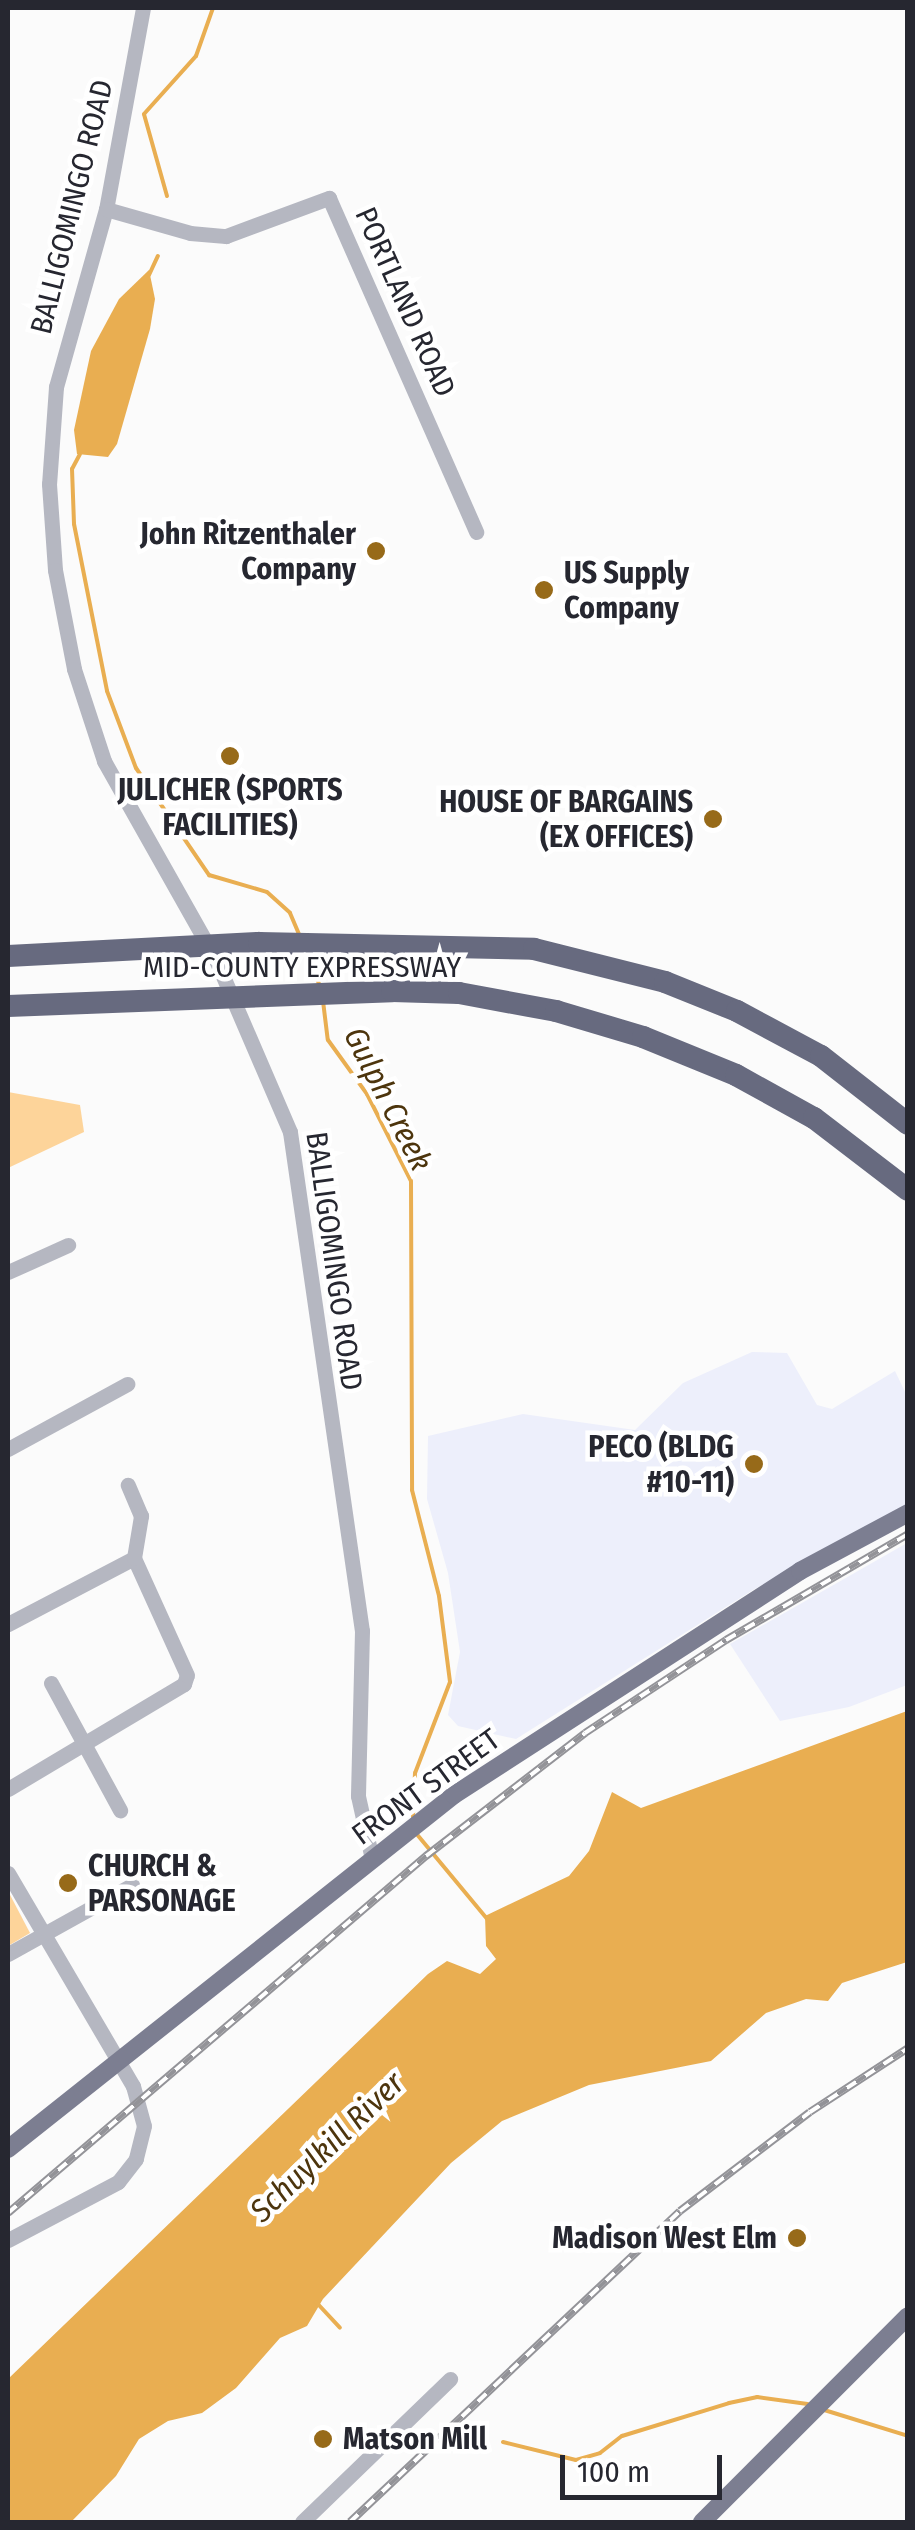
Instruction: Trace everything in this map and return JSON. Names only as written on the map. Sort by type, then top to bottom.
[{"type":"highway","name":"MID-COUNTY EXPRESSWAY","points":[[8,956],[102,949],[437,944],[534,950],[702,996],[821,1056],[908,1124]]},
{"type":"highway","points":[[8,946],[102,949]]},
{"type":"highway","name":"MID-COUNTY EXPRESSWAY","points":[[8,1006],[112,998],[460,994],[597,1021],[684,1052],[814,1118],[908,1190]]},
{"type":"main road","name":"FRONT STREET","points":[[8,2149],[426,1816],[800,1571],[908,1512]]},
{"type":"main road","points":[[702,2522],[908,2316]]},
{"type":"street","name":"BALLIGOMINGO ROAD","points":[[144,8],[106,209],[52,414],[48,484],[60,603],[104,761],[216,960],[290,1132],[362,1631],[358,1805],[372,1859]]},
{"type":"street","name":"PORTLAND ROAD","points":[[106,209],[190,233],[226,236],[329,198],[476,532]]},
{"type":"street","points":[[8,1272],[68,1245]]},
{"type":"street","points":[[9,1445],[127,1384]]},
{"type":"street","points":[[8,1789],[184,1684],[187,1675],[134,1558],[141,1516],[128,1485]]},
{"type":"street","points":[[8,1624],[134,1558]]},
{"type":"street","points":[[52,1683],[120,1810]]},
{"type":"street","points":[[8,1873],[133,2086],[142,2109],[142,2142],[126,2175],[8,2240]]},
{"type":"street","points":[[8,1954],[132,1885]]},
{"type":"street","points":[[302,2522],[450,2379]]},
{"type":"shaded area","points":[[8,1092],[80,1105],[84,1132],[8,1168]]},
{"type":"shaded area","points":[[752,1352],[787,1353],[817,1405],[832,1409],[895,1371],[907,1396],[907,1507],[753,1590],[516,1739],[458,1726],[448,1715],[460,1652],[448,1573],[427,1499],[428,1436],[523,1414],[635,1430],[683,1383]]},
{"type":"shaded area","points":[[907,1543],[907,1685],[849,1707],[780,1721],[730,1644]]},
{"type":"shaded area","points":[[8,1891],[30,1933],[8,1946]]},
{"type":"water","points":[[149,270],[155,299],[150,329],[117,444],[108,457],[77,454],[74,430],[91,351],[119,299]]},
{"type":"water","name":"Schuylkill River","points":[[907,1711],[907,1962],[842,1983],[828,2001],[806,1999],[766,2013],[711,2061],[589,2085],[502,2121],[451,2163],[323,2299],[307,2326],[280,2338],[236,2388],[202,2413],[168,2421],[139,2439],[116,2476],[71,2522],[8,2522],[8,2379],[428,1974],[447,1961],[480,1974],[496,1959],[486,1946],[485,1916],[569,1876],[589,1851],[612,1792],[641,1808]]},
{"type":"waterway","name":"Gulph Creek","points":[[167,196],[144,114],[196,56],[213,8]]},
{"type":"waterway","name":"Gulph Creek","points":[[149,275],[158,256]]},
{"type":"waterway","name":"Gulph Creek","points":[[80,454],[72,469],[74,524],[107,691],[136,768],[209,875],[267,892],[290,913],[300,936]]},
{"type":"waterway","name":"Gulph Creek","points":[[307,954],[320,987]]},
{"type":"waterway","name":"Gulph Creek","points":[[323,1001],[328,1040],[367,1094],[411,1181],[412,1490],[439,1596],[450,1682],[415,1773],[413,1817]]},
{"type":"waterway","name":"Gulph Creek","points":[[415,1832],[488,1920]]},
{"type":"waterway","points":[[316,2302],[340,2328]]},
{"type":"waterway","points":[[503,2442],[576,2460],[600,2453],[622,2436],[729,2403],[757,2397],[808,2404]]},
{"type":"waterway","points":[[821,2409],[908,2436]]},
{"type":"railway","points":[[8,2213],[426,1856],[585,1733],[726,1640],[908,1534]]},
{"type":"railway","points":[[350,2522],[680,2211],[810,2112],[908,2048]]},
{"type":"place","name":"John Ritzenthaler Company","points":[[376,551]]},
{"type":"place","name":"US Supply Company","points":[[544,590]]},
{"type":"place","name":"JULICHER (SPORTS FACILITIES)","points":[[230,756]]},
{"type":"place","name":"HOUSE OF BARGAINS (EX OFFICES)","points":[[713,819]]},
{"type":"place","name":"PECO (BLDG #10-11)","points":[[754,1464]]},
{"type":"place","name":"CHURCH & PARSONAGE","points":[[68,1883]]},
{"type":"place","name":"Madison West Elm","points":[[797,2238]]},
{"type":"place","name":"Matson Mill","points":[[323,2439]]}]
